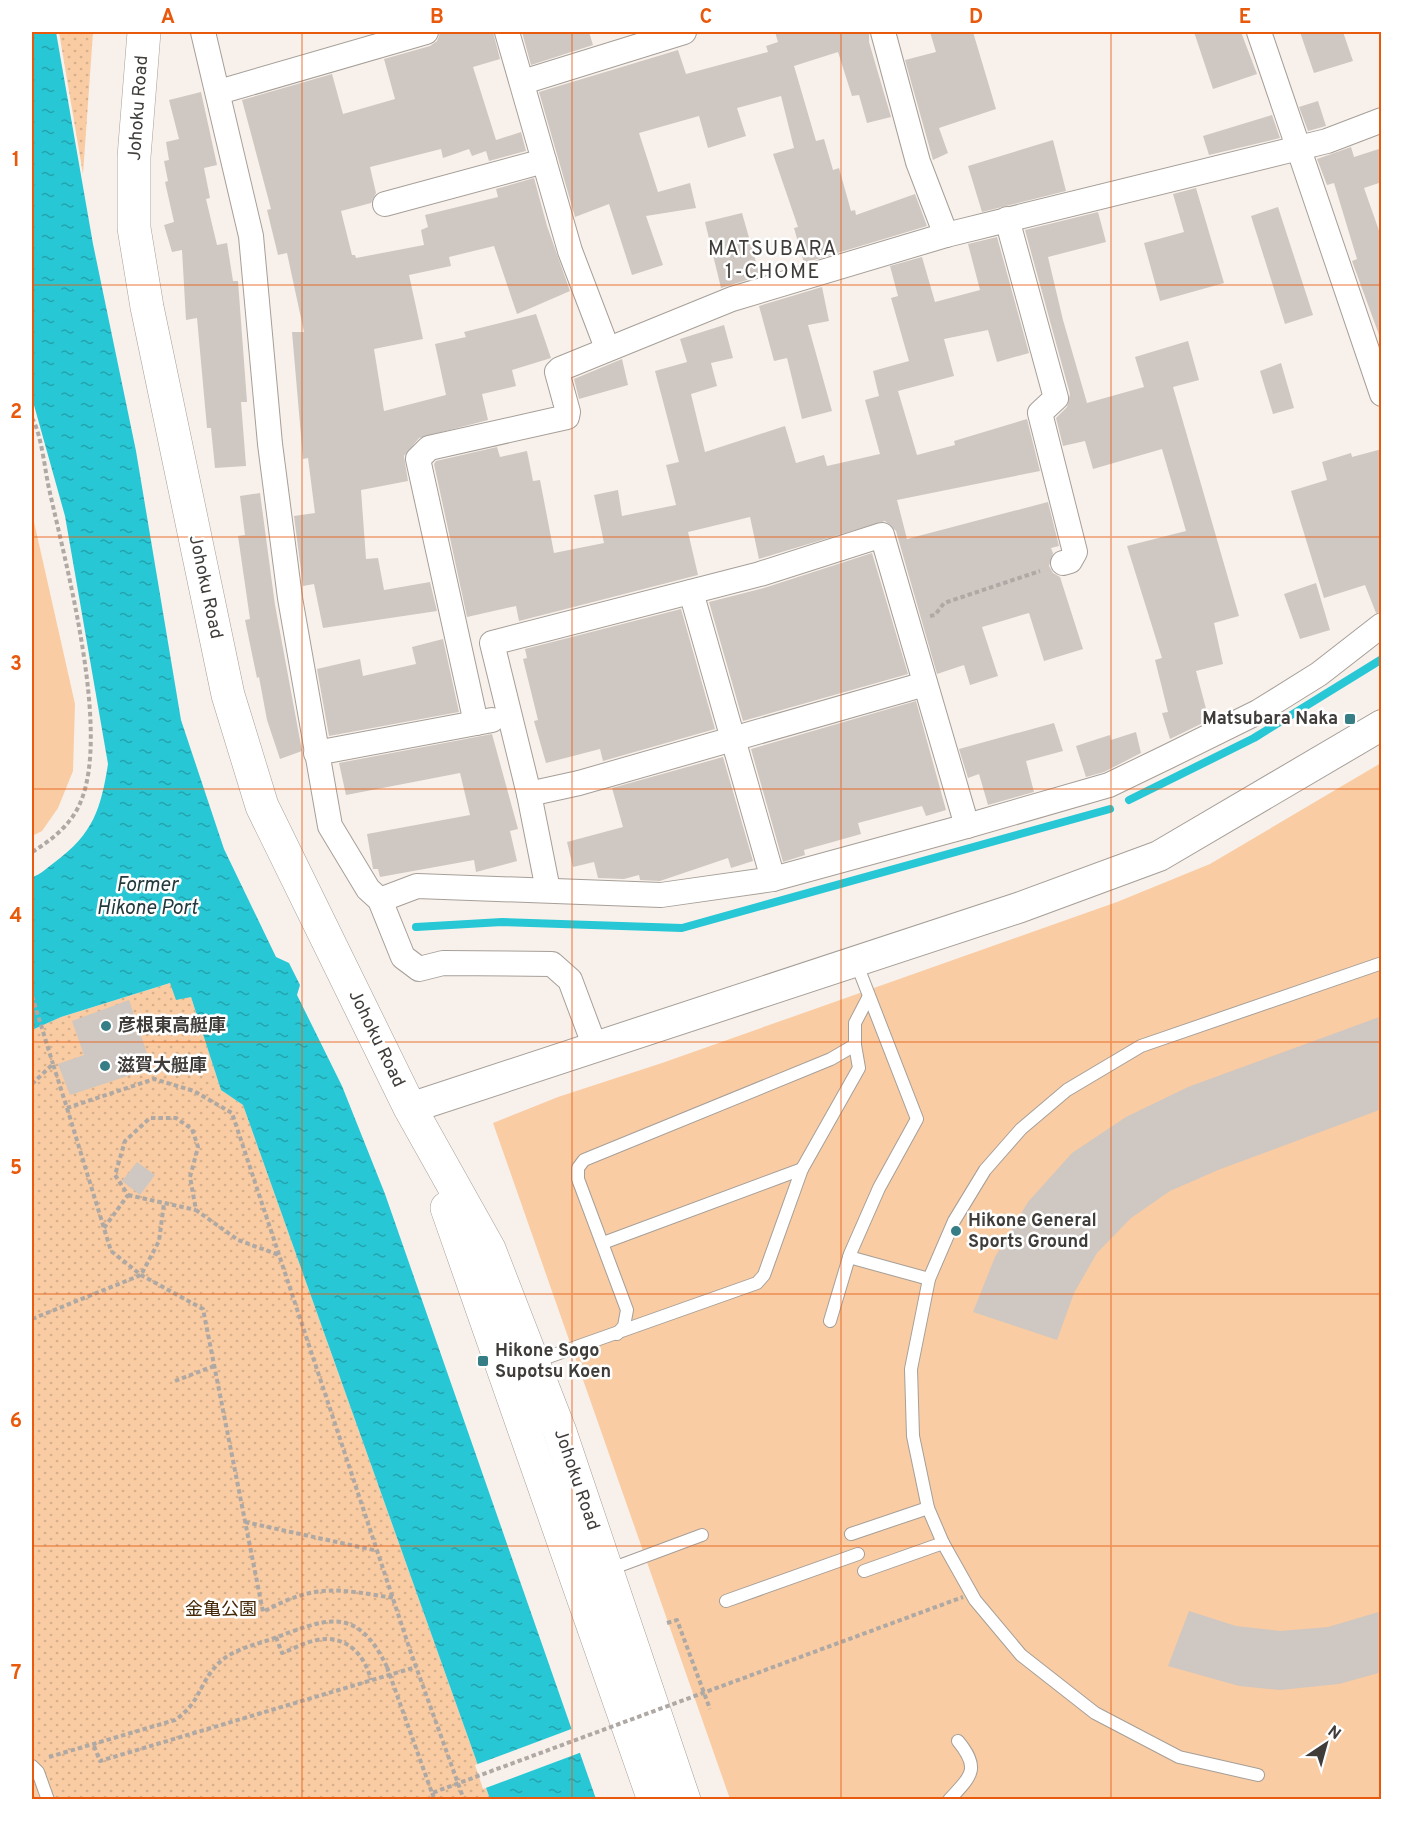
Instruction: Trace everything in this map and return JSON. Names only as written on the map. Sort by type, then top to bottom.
[{"type":"main road","name":"Johoku Road","points":[[144,32],[134,157],[134,228],[147,306],[228,695],[262,806],[410,1108],[489,1249],[560,1432],[684,1800]]},
{"type":"main road","name":"Johoku Road","points":[[410,1108],[520,1411],[654,1800]]},
{"type":"street","points":[[203,32],[219,92],[250,236],[272,456],[290,598],[330,826],[368,890],[380,900],[403,957],[419,969],[443,963],[552,964],[570,980],[595,1047]]},
{"type":"street","points":[[219,92],[426,32]]},
{"type":"street","points":[[507,32],[570,251],[607,348]]},
{"type":"street","points":[[523,82],[684,32]]},
{"type":"street","points":[[883,32],[918,162],[946,235]]},
{"type":"street","points":[[1260,32],[1382,394]]},
{"type":"street","points":[[476,723],[417,459],[429,448],[567,417],[568,412],[557,372],[607,348],[732,299],[946,235],[1297,146],[1327,141],[1382,120]]},
{"type":"street","points":[[386,204],[544,161]]},
{"type":"street","points":[[1007,219],[1056,398],[1040,413],[1075,552],[1070,561],[1062,563]]},
{"type":"street","points":[[548,890],[529,794],[492,643],[760,574],[882,535],[967,826]]},
{"type":"street","points":[[691,592],[773,879]]},
{"type":"street","points":[[380,900],[417,886],[661,895],[773,879],[967,826],[1109,784],[1169,756],[1258,712],[1319,674],[1382,625]]},
{"type":"street","points":[[529,794],[579,783],[925,684]]},
{"type":"street","points":[[316,753],[509,717]]},
{"type":"street","points":[[410,1108],[1021,907],[1159,856],[1382,725]]},
{"type":"lane","points":[[830,1321],[849,1257],[879,1188],[917,1119],[855,961]]},
{"type":"lane","points":[[1258,1775],[1179,1757],[1095,1713],[1021,1655],[975,1600],[942,1543],[928,1508],[913,1436],[911,1369],[929,1279],[954,1221],[985,1170],[1021,1129],[1067,1090],[1141,1046],[1382,963]]},
{"type":"lane","points":[[533,1363],[757,1283],[764,1275],[802,1169],[859,1068],[855,1045],[855,1023],[868,998]]},
{"type":"lane","points":[[617,1334],[624,1326],[627,1310],[578,1179],[578,1168],[584,1160],[831,1059],[855,1045]]},
{"type":"lane","points":[[603,1243],[802,1169]]},
{"type":"lane","points":[[849,1257],[929,1279]]},
{"type":"lane","points":[[851,1534],[928,1508]]},
{"type":"lane","points":[[607,1570],[702,1535]]},
{"type":"lane","points":[[864,1571],[942,1543]]},
{"type":"lane","points":[[726,1601],[858,1554]]},
{"type":"lane","points":[[949,1800],[968,1780],[973,1768],[969,1755],[958,1741]]},
{"type":"lane","points":[[36,1762],[48,1800]]},
{"type":"path","points":[[32,418],[76,614],[89,704],[90,762],[81,802],[55,839],[32,852]]},
{"type":"path","points":[[907,623],[935,615],[944,603],[1062,563]]},
{"type":"path","points":[[32,996],[111,1251],[141,1275],[203,1309],[263,1612],[291,1597],[322,1589],[394,1598]]},
{"type":"path","points":[[32,1084],[54,1064]]},
{"type":"path","points":[[67,1108],[154,1079],[194,1091],[232,1113],[416,1667],[464,1800]]},
{"type":"path","points":[[196,1210],[190,1177],[198,1147],[192,1129],[176,1118],[150,1118],[125,1141],[115,1175],[128,1195],[196,1210],[238,1240],[279,1255]]},
{"type":"path","points":[[104,1229],[128,1195]]},
{"type":"path","points":[[32,1319],[141,1275],[159,1241],[164,1203]]},
{"type":"path","points":[[175,1381],[214,1366]]},
{"type":"path","points":[[245,1522],[378,1552]]},
{"type":"path","points":[[432,1793],[963,1597]]},
{"type":"path","points":[[667,1623],[677,1620],[710,1709]]},
{"type":"path","points":[[36,1762],[175,1720],[188,1711],[216,1665],[234,1652],[316,1622],[340,1621],[360,1628],[376,1644],[387,1667],[435,1800]]},
{"type":"path","points":[[277,1637],[282,1653],[318,1639],[337,1640],[355,1648],[368,1665],[371,1680]]},
{"type":"path","points":[[94,1746],[100,1761],[416,1667]]},
{"type":"green space","points":[[59,32],[93,32],[83,174]]},
{"type":"green space","points":[[32,513],[75,704],[73,771],[58,808],[42,831],[32,836]]},
{"type":"green space","name":"Hikone General Sports Ground","points":[[1381,763],[1381,1799],[730,1799],[493,1123],[558,1097],[662,1063],[1117,902],[1210,864]]},
{"type":"green space","name":"金亀公園","points":[[170,983],[191,997],[221,1090],[243,1105],[490,1799],[32,1799],[32,1030],[61,1017]]},
{"type":"water","name":"Former Hikone Port","points":[[32,32],[56,32],[93,244],[136,451],[181,720],[224,849],[276,957],[289,963],[300,985],[297,995],[342,1086],[385,1194],[596,1799],[490,1799],[243,1105],[221,1090],[191,997],[176,1000],[170,983],[61,1017],[32,1030],[32,877],[68,852],[87,831],[98,807],[108,764],[65,516],[32,398]]},
{"type":"pier","points":[[574,1728],[582,1752],[483,1789],[475,1765]]},
{"type":"building","points":[[493,32],[500,59],[473,67],[496,140],[521,132],[526,151],[489,161],[486,151],[472,156],[469,149],[443,158],[441,149],[370,167],[376,193],[371,203],[341,211],[352,255],[356,258],[424,245],[421,230],[428,227],[425,215],[498,197],[496,189],[534,178],[547,226],[570,291],[517,314],[494,246],[449,257],[451,266],[409,275],[423,339],[374,349],[384,411],[446,395],[435,344],[466,337],[464,332],[536,314],[551,358],[512,370],[516,386],[482,394],[488,420],[419,438],[404,456],[408,481],[361,490],[366,559],[378,558],[384,590],[430,582],[437,611],[323,628],[314,584],[303,586],[294,516],[315,513],[308,458],[303,459],[292,332],[304,332],[287,253],[278,255],[267,210],[271,209],[242,100],[332,74],[343,114],[395,99],[384,59],[430,46],[437,41],[440,33]]},
{"type":"building","points":[[522,32],[589,32],[593,45],[531,65]]},
{"type":"building","points":[[775,32],[869,32],[869,42],[891,117],[867,123],[859,95],[852,96],[838,52],[794,66],[816,141],[824,139],[833,170],[839,168],[851,211],[855,210],[856,215],[915,194],[927,226],[804,263],[794,228],[798,227],[773,154],[794,148],[781,96],[737,108],[746,136],[708,148],[699,116],[639,133],[658,192],[690,183],[696,208],[646,216],[663,265],[632,275],[609,204],[575,217],[539,92],[678,50],[686,74],[768,52],[766,46],[778,42]]},
{"type":"building","points":[[930,32],[973,32],[996,109],[939,128],[948,153],[933,160],[905,60],[936,52]]},
{"type":"building","points":[[1194,32],[1241,32],[1257,74],[1213,89]]},
{"type":"building","points":[[1300,32],[1343,32],[1353,61],[1314,73]]},
{"type":"building","points":[[201,92],[217,165],[204,168],[210,198],[206,199],[217,245],[227,243],[233,281],[238,281],[247,402],[241,402],[246,466],[215,468],[211,428],[207,428],[197,318],[186,320],[182,250],[172,252],[164,225],[174,222],[165,182],[168,181],[164,161],[169,160],[166,142],[179,139],[169,100]]},
{"type":"building","points":[[1318,101],[1326,126],[1308,131],[1299,107]]},
{"type":"building","points":[[1272,115],[1280,138],[1209,155],[1203,136]]},
{"type":"building","points":[[1053,140],[1066,191],[982,212],[968,166]]},
{"type":"building","points":[[1351,147],[1354,157],[1382,148],[1382,182],[1364,188],[1382,239],[1382,343],[1352,261],[1357,259],[1334,183],[1327,185],[1317,159]]},
{"type":"building","points":[[1196,188],[1224,283],[1160,301],[1144,243],[1184,232],[1173,194]]},
{"type":"building","points":[[1278,207],[1313,315],[1285,324],[1251,216]]},
{"type":"building","points":[[1098,212],[1106,242],[1048,257],[1087,403],[1144,387],[1135,357],[1188,341],[1199,380],[1173,387],[1239,616],[1214,623],[1223,664],[1196,671],[1209,720],[1170,739],[1162,713],[1168,712],[1155,660],[1162,658],[1127,546],[1186,531],[1162,449],[1093,469],[1085,441],[1063,446],[1056,418],[1067,407],[1070,394],[1025,230]]},
{"type":"building","points":[[742,213],[760,276],[721,288],[705,222]]},
{"type":"building","points":[[997,237],[1029,353],[997,362],[988,330],[944,339],[954,376],[898,391],[917,455],[955,445],[954,441],[1027,419],[1040,471],[897,500],[907,539],[1048,502],[1059,546],[1051,548],[1053,553],[1049,566],[1053,573],[1060,577],[1083,649],[1044,661],[1029,613],[982,627],[998,676],[970,685],[964,665],[937,674],[896,531],[885,521],[759,559],[750,517],[688,532],[698,575],[519,621],[516,606],[467,617],[434,464],[436,461],[497,447],[500,457],[527,451],[533,481],[540,480],[554,553],[604,543],[594,495],[618,490],[622,516],[676,505],[666,465],[679,462],[655,371],[687,362],[680,339],[724,325],[733,358],[711,363],[717,386],[691,394],[705,452],[785,426],[796,463],[824,455],[827,466],[880,454],[865,400],[879,396],[873,371],[909,361],[891,298],[898,296],[890,266],[922,257],[935,302],[980,290],[968,244]]},
{"type":"building","points":[[822,287],[829,321],[808,325],[832,411],[802,419],[787,358],[774,361],[759,306]]},
{"type":"building","points":[[622,359],[628,385],[579,399],[574,379]]},
{"type":"building","points":[[1281,363],[1294,408],[1273,414],[1260,371]]},
{"type":"building","points":[[1382,449],[1382,611],[1376,613],[1365,585],[1324,598],[1291,491],[1327,480],[1322,462],[1351,453],[1352,457]]},
{"type":"building","points":[[260,493],[275,605],[302,751],[280,759],[267,720],[245,620],[250,619],[238,536],[245,535],[240,496]]},
{"type":"building","points":[[872,553],[908,674],[743,721],[709,602],[764,588]]},
{"type":"building","points":[[1316,583],[1330,630],[1300,639],[1284,594]]},
{"type":"building","points":[[681,609],[715,729],[603,761],[600,749],[546,763],[534,721],[538,720],[523,659],[527,658],[525,649]]},
{"type":"building","points":[[443,639],[459,712],[329,736],[317,669],[360,659],[363,676],[416,664],[412,647]]},
{"type":"building","points":[[916,701],[946,810],[926,816],[922,806],[858,823],[861,834],[804,850],[805,855],[783,862],[751,749]]},
{"type":"building","points":[[1054,723],[1063,751],[1026,761],[1034,792],[988,805],[979,774],[968,778],[959,749]]},
{"type":"building","points":[[1136,732],[1141,753],[1104,772],[1086,777],[1076,746],[1110,735],[1111,740]]},
{"type":"building","points":[[492,734],[518,829],[510,831],[517,861],[476,872],[474,860],[380,877],[378,869],[373,869],[367,834],[470,815],[460,773],[346,795],[339,763]]},
{"type":"building","points":[[723,757],[753,861],[731,868],[728,858],[660,881],[640,880],[639,875],[624,879],[598,878],[594,862],[573,867],[567,842],[623,827],[612,788]]},
{"type":"building","points":[[129,1000],[152,1068],[70,1095],[58,1064],[84,1055],[72,1021]]},
{"type":"building","points":[[1382,1016],[1382,1109],[1218,1170],[1170,1191],[1131,1218],[1097,1253],[1074,1293],[1057,1340],[973,1312],[995,1257],[1028,1202],[1072,1153],[1126,1117],[1188,1087]]},
{"type":"building","points":[[137,1162],[155,1175],[140,1195],[122,1181]]},
{"type":"building","points":[[1189,1611],[1236,1626],[1280,1631],[1328,1627],[1382,1611],[1382,1672],[1339,1684],[1280,1690],[1239,1686],[1168,1666]]},
{"type":"waterway","points":[[1129,800],[1254,738],[1382,659]]},
{"type":"waterway","points":[[416,927],[502,922],[682,928],[1110,809]]},
{"type":"place","name":"Matsubara Naka","points":[[1350,719]]},
{"type":"place","name":"彦根東高艇庫","points":[[106,1026]]},
{"type":"place","name":"滋賀大艇庫","points":[[105,1066]]},
{"type":"place","name":"Hikone General Sports Ground","points":[[956,1231]]},
{"type":"place","name":"Hikone Sogo Supotsu Koen","points":[[483,1361]]},
{"type":"district","name":"MATSUBARA 1-CHOME","points":[[773,262]]}]
